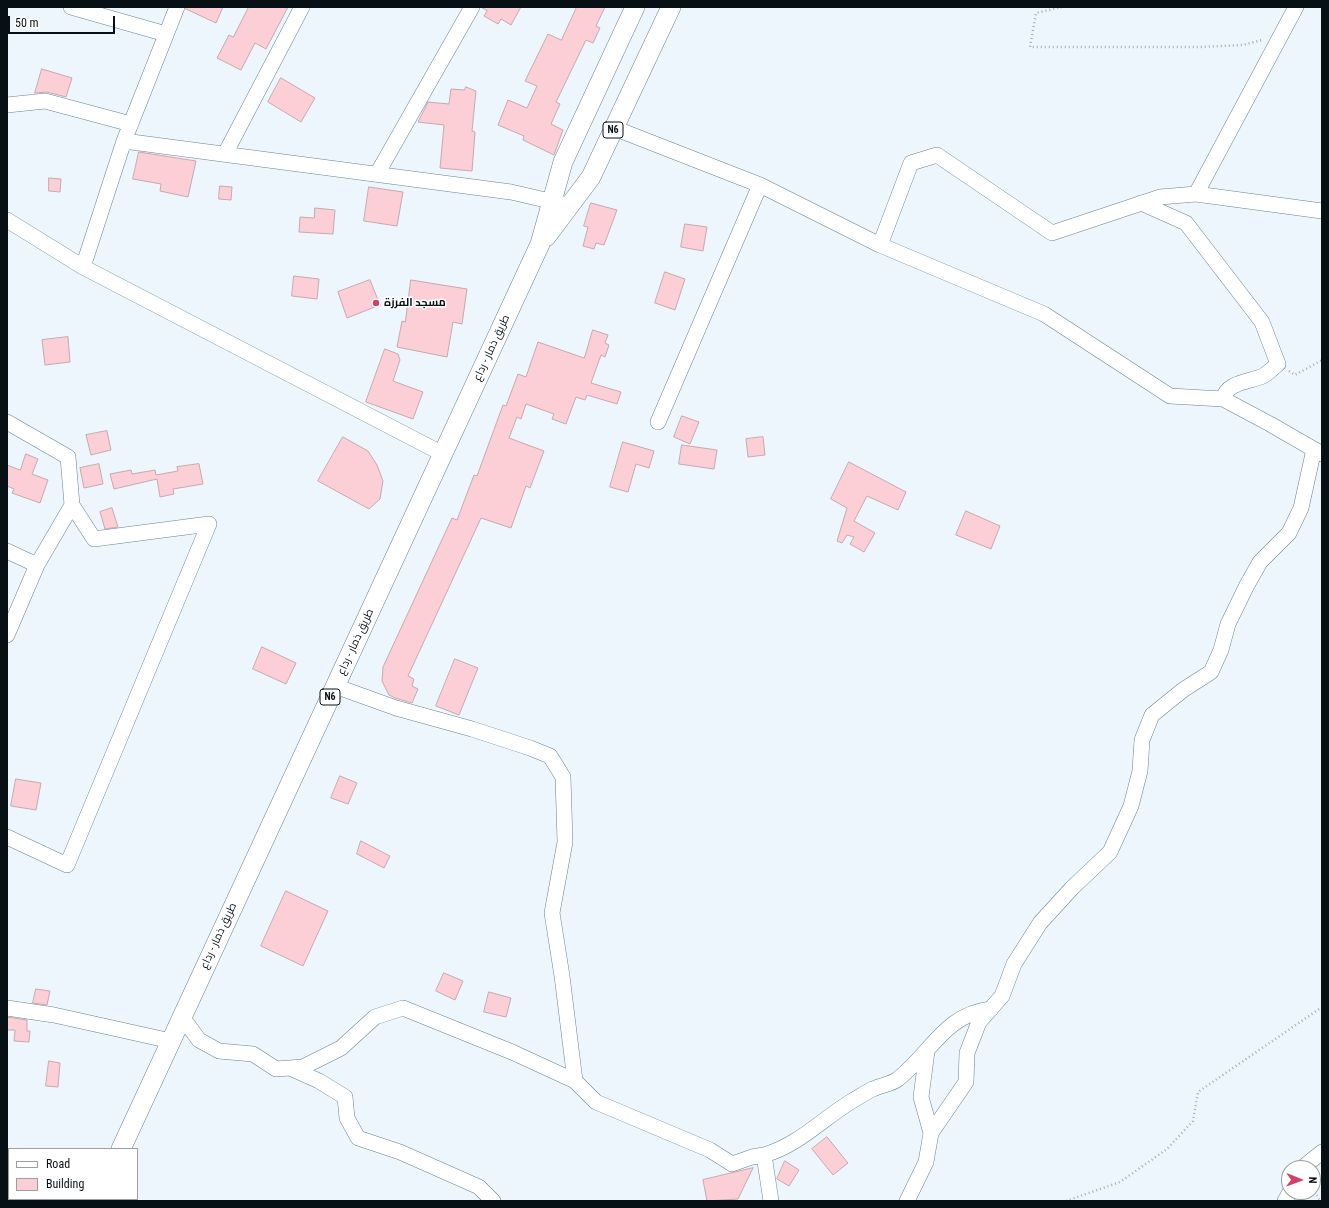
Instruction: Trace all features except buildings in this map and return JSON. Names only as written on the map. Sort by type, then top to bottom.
[{"type":"main road","name":"N6","points":[[561,203],[563,162],[635,7]]},
{"type":"main road","name":"N6","points":[[561,203],[591,177],[671,7]]},
{"type":"main road","name":"طريق ذمار - رداع","points":[[121,1148],[540,244],[561,203]]},
{"type":"street","points":[[70,7],[166,34]]},
{"type":"street","points":[[83,267],[124,141],[177,7]]},
{"type":"street","points":[[224,154],[302,7]]},
{"type":"street","points":[[376,174],[472,7]]},
{"type":"street","points":[[1196,194],[1296,7]]},
{"type":"street","points":[[7,105],[45,101],[131,124]]},
{"type":"street","points":[[614,128],[760,185],[880,245],[1044,314],[1170,396],[1223,399],[1318,451],[1301,508],[1289,533],[1260,562],[1228,624],[1221,650],[1210,672],[1183,690],[1152,715],[1142,740],[1140,771],[1131,806],[1110,852],[1072,888],[1040,923],[1014,964],[1002,996],[979,1022],[967,1053],[966,1082],[931,1133],[926,1162],[908,1201]]},
{"type":"street","points":[[124,141],[512,192],[561,203]]},
{"type":"street","points":[[880,245],[911,163],[937,155],[1052,233],[1160,197],[1196,194],[1322,212]]},
{"type":"street","points":[[658,422],[760,185]]},
{"type":"street","points":[[1141,203],[1186,223],[1262,322],[1278,364],[1264,376],[1232,387],[1224,394],[1223,399]]},
{"type":"street","points":[[7,220],[83,267],[443,454]]},
{"type":"street","points":[[7,422],[68,457],[72,505],[94,539],[209,524],[67,865],[7,837]]},
{"type":"street","points":[[7,635],[37,565],[72,505]]},
{"type":"street","points":[[7,551],[37,565]]},
{"type":"street","points":[[335,686],[396,708],[530,748],[550,756],[563,777],[565,842],[552,913],[562,976],[574,1081]]},
{"type":"street","points":[[7,1008],[54,1015],[171,1041]]},
{"type":"street","points":[[182,1017],[199,1040],[219,1051],[253,1054],[276,1069],[303,1067],[341,1048],[375,1016],[403,1008],[512,1052],[574,1081],[596,1102],[710,1150],[732,1164],[752,1157],[779,1151],[807,1135],[843,1106],[873,1089],[897,1080],[917,1063],[954,1022],[977,1010],[991,1009]]},
{"type":"street","points":[[928,1050],[921,1098],[931,1133]]},
{"type":"street","points":[[290,1068],[319,1081],[344,1097],[347,1118],[358,1138],[400,1152],[479,1187],[493,1201]]},
{"type":"street","points":[[1312,1160],[1322,1152]]},
{"type":"street","points":[[764,1155],[771,1201]]},
{"type":"path","points":[[1062,7],[1036,13],[1030,47],[1235,46],[1282,35]]},
{"type":"path","points":[[1278,364],[1295,375],[1322,360]]},
{"type":"path","points":[[1066,1201],[1120,1182],[1167,1149],[1193,1121],[1198,1092],[1322,1007]]},
{"type":"place","name":"مسجد الفرزة","points":[[376,303]]}]
